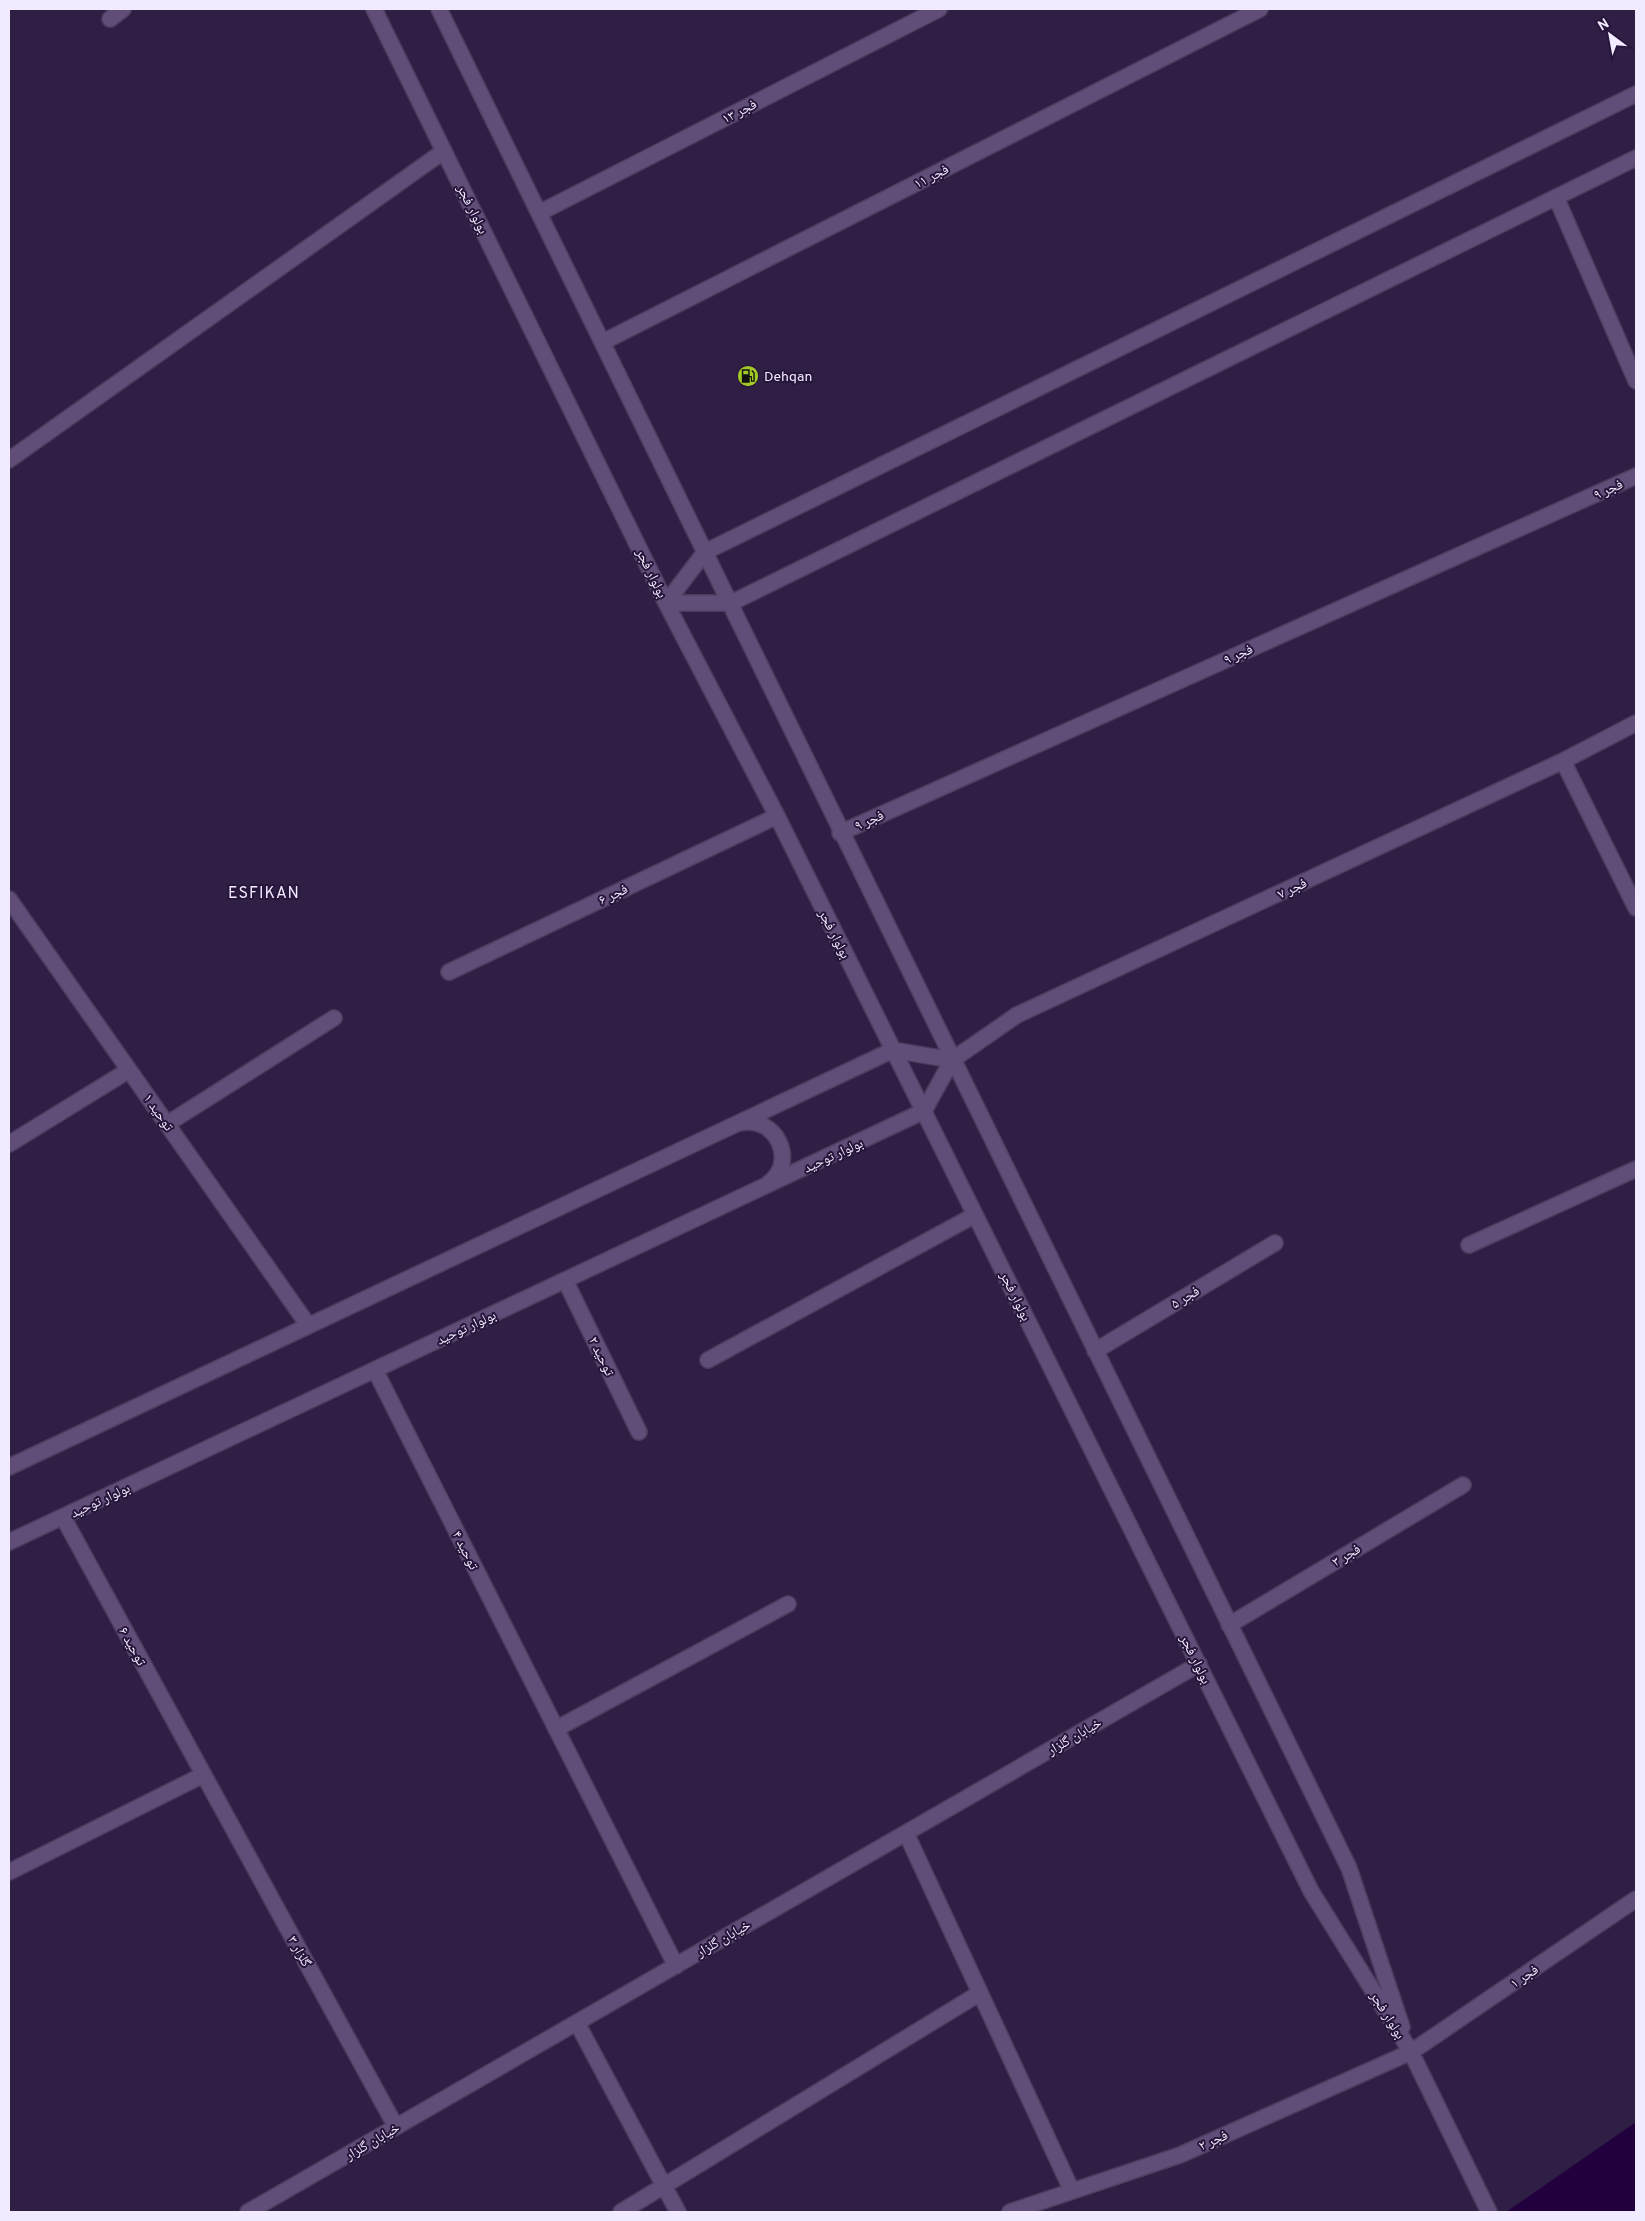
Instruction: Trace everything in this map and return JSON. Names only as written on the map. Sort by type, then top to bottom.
[{"type":"street","points":[[110,19],[123,9]]},
{"type":"street","name":"بولوار فجر","points":[[374,9],[666,603],[777,816],[1311,1891],[1411,2052]]},
{"type":"street","name":"بولوار فجر","points":[[438,9],[731,603],[840,833],[1349,1868],[1411,2052]]},
{"type":"street","name":"فجر ۱۳","points":[[539,213],[939,9]]},
{"type":"street","name":"فجر ۱۱","points":[[602,342],[1260,9]]},
{"type":"street","points":[[666,603],[705,552],[1636,94]]},
{"type":"street","points":[[9,460],[444,151]]},
{"type":"street","points":[[666,603],[731,603],[1636,158]]},
{"type":"street","points":[[1556,197],[1636,381]]},
{"type":"street","name":"فجر ۹","points":[[840,833],[1636,476]]},
{"type":"street","name":"فجر ۷","points":[[952,1060],[1017,1015],[1564,761],[1636,723]]},
{"type":"street","points":[[1564,761],[1636,908]]},
{"type":"street","name":"فجر ۶","points":[[449,972],[777,816]]},
{"type":"street","name":"توحید ۱","points":[[9,899],[308,1325]]},
{"type":"street","points":[[167,1124],[334,1018]]},
{"type":"street","points":[[9,1467],[893,1050],[952,1060],[924,1111]]},
{"type":"street","points":[[9,1144],[129,1070]]},
{"type":"street","name":"بولوار توحید","points":[[9,1542],[924,1111]]},
{"type":"street","points":[[734,1125],[747,1122],[761,1124],[772,1130],[780,1141],[783,1154],[781,1167],[774,1179],[764,1187]]},
{"type":"street","points":[[1470,1245],[1636,1169]]},
{"type":"street","points":[[708,1360],[975,1215]]},
{"type":"street","name":"فجر ۵","points":[[1095,1351],[1275,1243]]},
{"type":"street","name":"توحید ۲","points":[[565,1280],[639,1432]]},
{"type":"street","name":"توحید ۴","points":[[375,1370],[676,1966]]},
{"type":"street","name":"فجر ۳","points":[[1229,1625],[1463,1485]]},
{"type":"street","name":"توحید ۶","points":[[63,1517],[204,1775]]},
{"type":"street","points":[[556,1729],[788,1604]]},
{"type":"street","name":"خیابان گلزار","points":[[248,2212],[1199,1664]]},
{"type":"street","points":[[9,1872],[204,1775]]},
{"type":"street","name":"گلزار ۳","points":[[204,1775],[396,2127]]},
{"type":"street","points":[[906,1833],[1072,2191]]},
{"type":"street","name":"فجر ۱","points":[[1411,2052],[1636,1899]]},
{"type":"street","points":[[622,2212],[980,1993]]},
{"type":"street","points":[[577,2023],[678,2212]]},
{"type":"street","points":[[1411,2052],[1489,2212]]},
{"type":"street","name":"فجر ۲","points":[[1010,2212],[1180,2155],[1411,2052]]},
{"type":"shaded area","points":[[1636,2122],[1636,2212],[1506,2212]]},
{"type":"place","name":"Dehqan","points":[[748,376]]},
{"type":"district","name":"ESFIKAN","points":[[264,892]]}]
